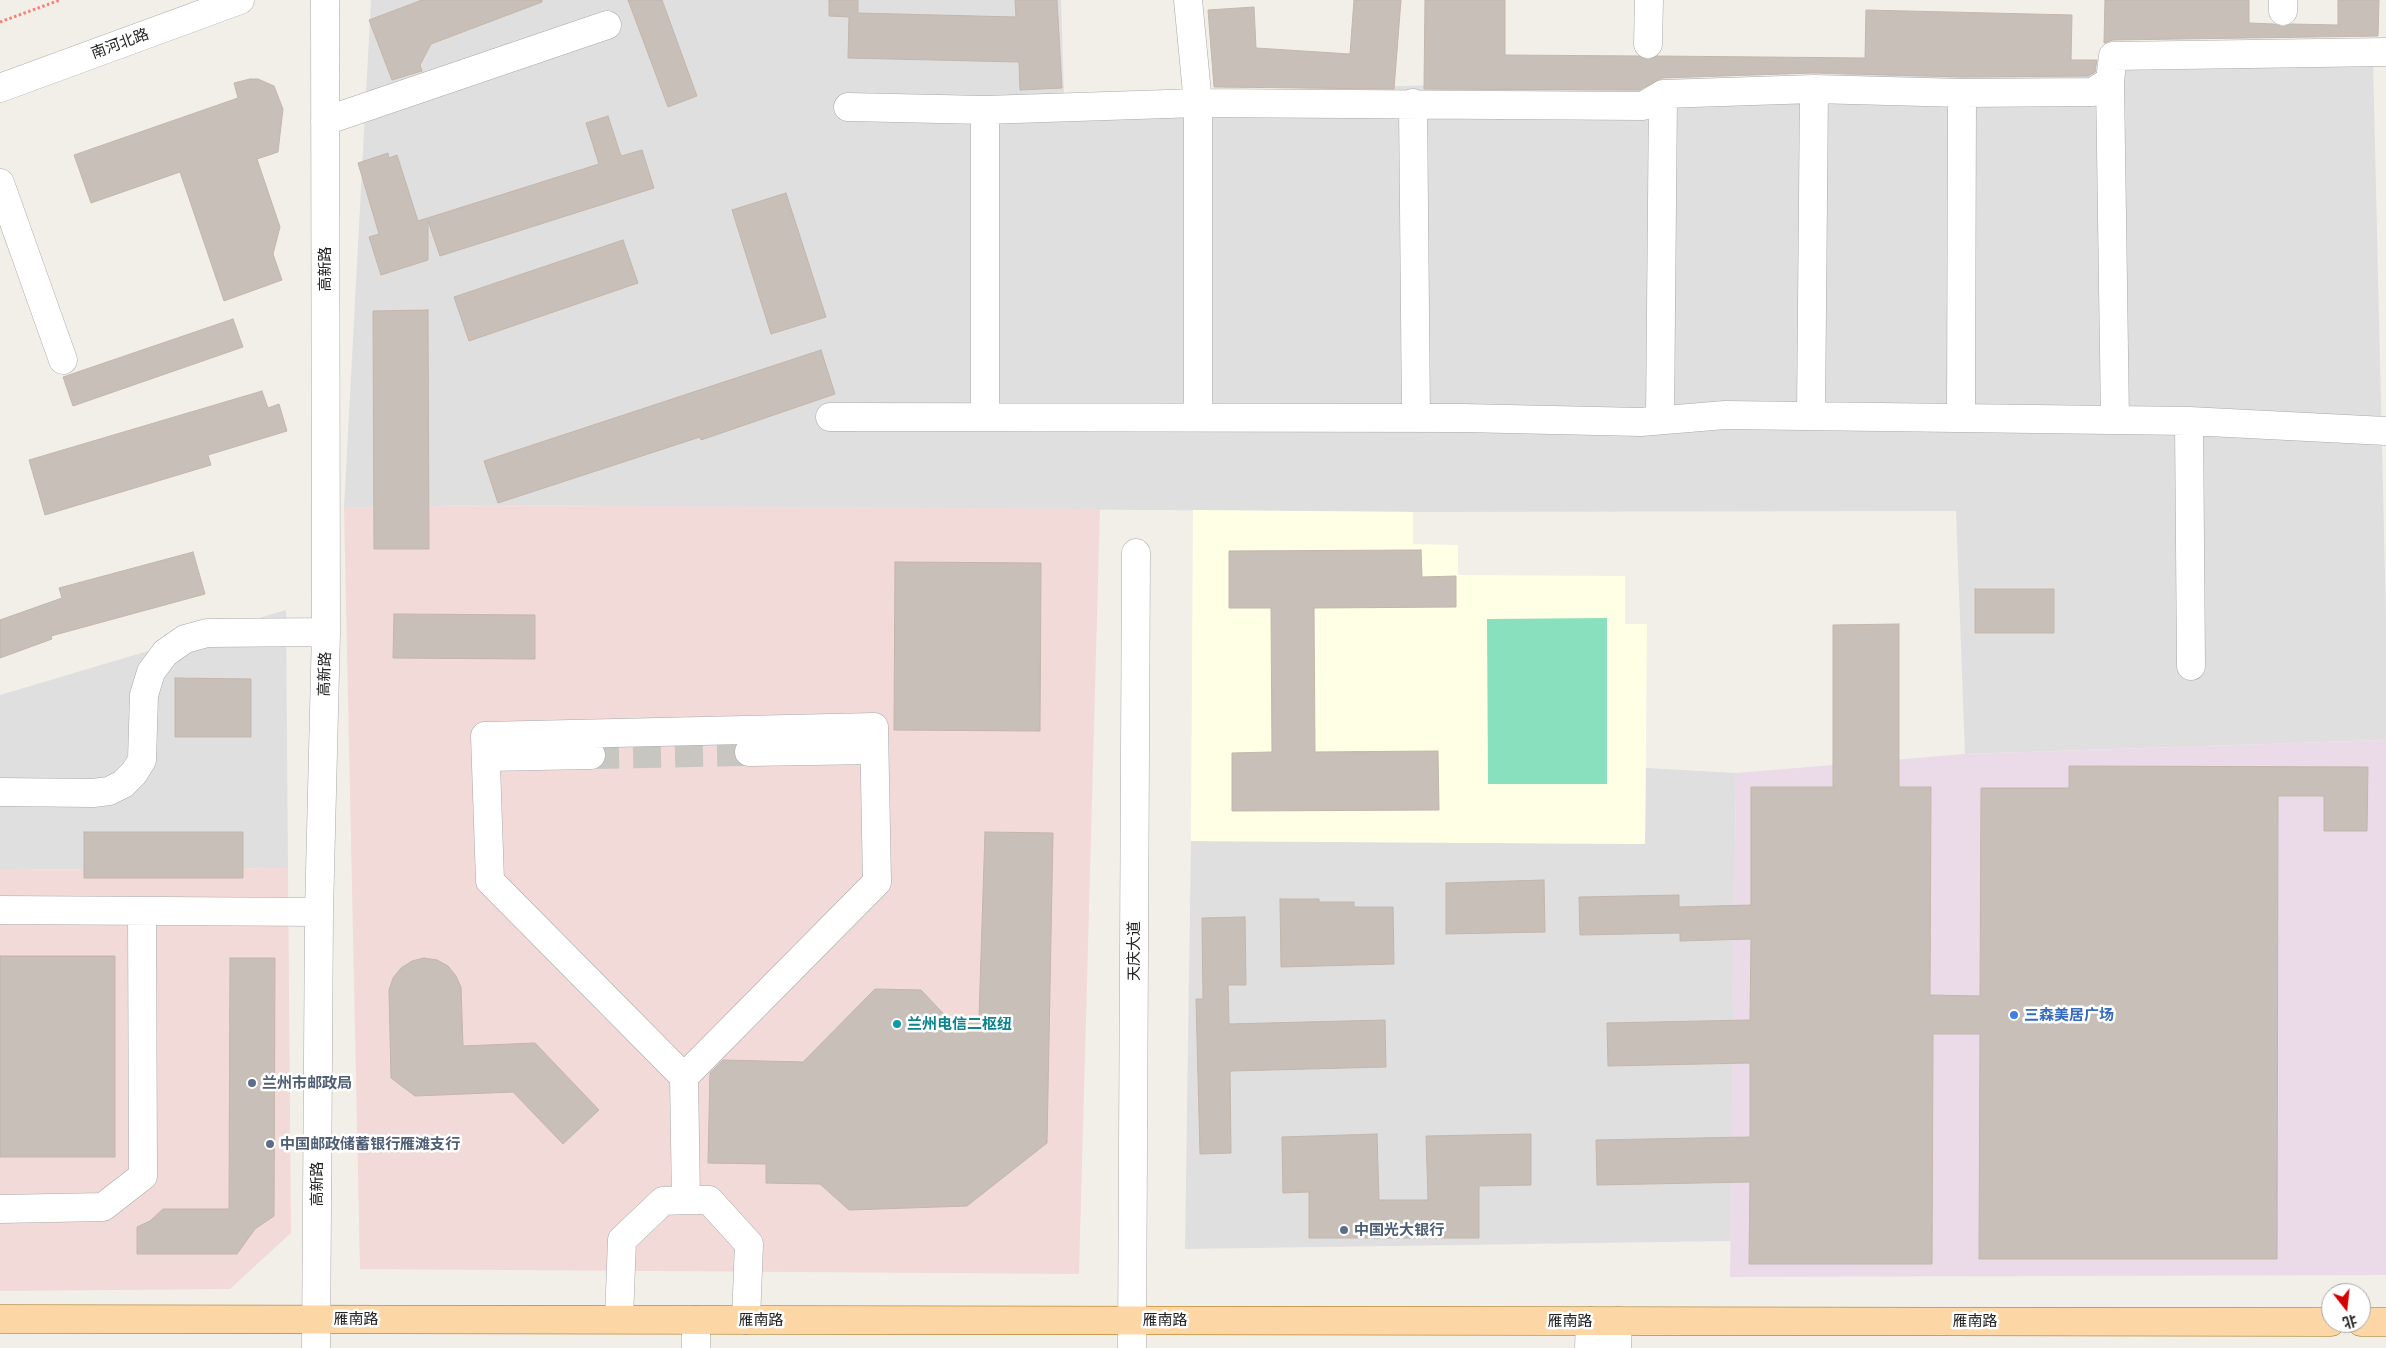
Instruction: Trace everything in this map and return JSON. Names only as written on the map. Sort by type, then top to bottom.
[{"type":"main road","name":"雁南路","points":[[0,1319],[2321,1322]]},
{"type":"main road","points":[[2371,1322],[2386,1322]]},
{"type":"street","name":"南河北路","points":[[0,88],[240,0]]},
{"type":"street","name":"高新路","points":[[316,1348],[319,912],[326,632],[325,0]]},
{"type":"street","points":[[1188,0],[1198,103],[1198,418]]},
{"type":"street","points":[[1648,44],[1649,0]]},
{"type":"street","points":[[325,121],[607,25]]},
{"type":"street","points":[[2114,420],[2110,80],[2113,56],[2386,52]]},
{"type":"street","points":[[848,107],[985,110],[1198,103],[1643,106],[1663,94],[1814,89],[1962,93],[2094,92],[2110,80]]},
{"type":"street","points":[[1811,416],[1814,89]]},
{"type":"street","points":[[1961,418],[1962,93]]},
{"type":"street","points":[[1660,420],[1663,94]]},
{"type":"street","points":[[1413,103],[1416,418]]},
{"type":"street","points":[[985,110],[985,417]]},
{"type":"street","points":[[0,183],[63,360]]},
{"type":"street","points":[[830,417],[1660,420],[1725,415],[2188,421],[2386,431]]},
{"type":"street","points":[[2188,421],[2191,666]]},
{"type":"street","name":"天庆大道","points":[[1132,1348],[1136,553]]},
{"type":"street","points":[[0,792],[93,793],[109,791],[123,784],[134,774],[142,760],[144,695],[151,672],[165,653],[184,639],[208,633],[326,632]]},
{"type":"street","points":[[684,1078],[877,882],[874,727],[485,736],[490,881],[684,1078],[686,1200]]},
{"type":"street","points":[[749,752],[874,750]]},
{"type":"street","points":[[486,756],[591,755]]},
{"type":"street","points":[[0,910],[319,912]]},
{"type":"street","points":[[0,1210],[103,1207],[143,1176],[142,911]]},
{"type":"street","points":[[619,1319],[622,1240],[663,1201],[709,1200],[749,1244],[746,1320]]},
{"type":"street","points":[[696,1320],[696,1348]]},
{"type":"street","points":[[1589,1348],[1590,1321]]},
{"type":"street","points":[[1617,1348],[1618,1321]]},
{"type":"path","points":[[0,22],[60,0]]},
{"type":"shaded area","points":[[371,0],[1061,0],[1064,95],[2373,60],[2386,619],[2386,740],[1965,754],[1956,511],[1413,512],[482,505],[344,508]]},
{"type":"shaded area","points":[[482,505],[1100,509],[1079,1274],[360,1269],[344,508]]},
{"type":"shaded area","points":[[1193,510],[1413,512],[1413,544],[1458,545],[1458,575],[1625,576],[1625,624],[1647,624],[1645,844],[1191,841]]},
{"type":"shaded area","points":[[286,610],[288,868],[0,870],[0,695]]},
{"type":"shaded area","name":"三森美居广场","points":[[2386,740],[2386,1275],[1730,1277],[1736,773],[1965,754]]},
{"type":"shaded area","points":[[1646,768],[1736,773],[1731,1241],[1185,1249],[1191,841],[1645,844]]},
{"type":"shaded area","points":[[288,868],[291,1233],[230,1289],[0,1291],[0,870]]},
{"type":"green space","points":[[1607,618],[1607,784],[1488,784],[1487,619]]},
{"type":"building","points":[[422,0],[542,0],[542,2],[431,44],[420,65],[422,71],[392,80],[369,20]]},
{"type":"building","points":[[628,0],[662,0],[697,96],[668,107]]},
{"type":"building","points":[[829,0],[858,0],[858,13],[1016,17],[1015,0],[1057,0],[1062,88],[1020,90],[1019,62],[848,58],[849,17],[829,16]]},
{"type":"building","points":[[1354,0],[1401,0],[1394,89],[1214,87],[1208,10],[1254,7],[1256,48],[1350,54]]},
{"type":"building","points":[[1425,0],[1505,0],[1505,55],[1639,56],[1648,60],[1657,56],[1865,58],[1866,10],[2072,15],[2071,60],[2097,60],[2095,72],[2088,76],[1962,77],[1814,73],[1662,78],[1639,90],[1424,89]]},
{"type":"building","points":[[2105,0],[2249,0],[2249,23],[2274,24],[2283,27],[2291,24],[2338,25],[2338,0],[2379,0],[2378,36],[2113,40],[2104,43]]},
{"type":"building","points":[[258,79],[274,86],[283,109],[278,152],[257,159],[280,227],[273,254],[282,280],[224,301],[180,172],[91,203],[74,155],[238,98],[234,83]]},
{"type":"building","points":[[608,116],[621,156],[642,150],[654,188],[440,256],[428,221],[428,260],[381,275],[369,237],[379,234],[358,163],[388,153],[389,158],[397,155],[418,221],[599,164],[586,123]]},
{"type":"building","points":[[786,193],[826,317],[771,334],[732,210]]},
{"type":"building","points":[[623,240],[638,283],[469,341],[454,297]]},
{"type":"building","points":[[428,310],[429,549],[374,549],[373,311]]},
{"type":"building","points":[[233,319],[243,347],[73,406],[63,377]]},
{"type":"building","points":[[821,350],[835,394],[701,440],[700,437],[498,503],[484,461]]},
{"type":"building","points":[[262,391],[268,408],[279,404],[287,431],[208,455],[211,465],[45,515],[29,460]]},
{"type":"building","points":[[1421,550],[1422,577],[1456,576],[1456,607],[1314,608],[1315,752],[1438,751],[1439,810],[1232,811],[1232,753],[1272,752],[1271,608],[1229,608],[1229,551]]},
{"type":"building","points":[[193,552],[205,594],[51,636],[52,639],[0,658],[0,620],[62,598],[59,588]]},
{"type":"building","points":[[895,562],[1041,563],[1040,731],[894,730]]},
{"type":"building","points":[[1975,589],[2054,589],[2054,633],[1975,633]]},
{"type":"building","points":[[394,614],[535,615],[535,659],[393,658]]},
{"type":"building","name":"三森美居广场","points":[[1899,624],[1899,787],[1931,787],[1930,995],[1980,996],[1981,788],[2069,788],[2069,766],[2368,767],[2367,831],[2324,831],[2324,796],[2278,796],[2277,1259],[1979,1259],[1980,1034],[1933,1034],[1932,1264],[1749,1264],[1750,1182],[1597,1185],[1596,1140],[1750,1137],[1750,1063],[1608,1066],[1607,1023],[1750,1020],[1751,939],[1680,941],[1680,933],[1580,935],[1579,897],[1679,895],[1679,907],[1751,905],[1751,787],[1833,787],[1833,625]]},
{"type":"building","points":[[175,678],[251,679],[251,737],[175,737]]},
{"type":"building","points":[[84,832],[243,832],[243,878],[84,878]]},
{"type":"building","name":"兰州电信二枢纽","points":[[985,832],[1053,833],[1047,1143],[967,1206],[849,1210],[820,1184],[766,1183],[766,1164],[708,1163],[710,1073],[723,1060],[803,1062],[875,989],[921,990],[958,1029],[979,1018]]},
{"type":"building","points":[[1544,880],[1545,932],[1446,934],[1446,883]]},
{"type":"building","points":[[1280,899],[1319,899],[1319,902],[1354,902],[1354,907],[1393,907],[1394,964],[1281,967]]},
{"type":"building","points":[[1245,917],[1246,985],[1228,985],[1229,1024],[1385,1020],[1386,1067],[1230,1071],[1231,1153],[1200,1154],[1196,999],[1203,999],[1202,918]]},
{"type":"building","points":[[0,956],[115,956],[115,1157],[0,1157]]},
{"type":"building","name":"兰州市邮政局","points":[[230,958],[275,958],[274,1216],[255,1229],[237,1254],[137,1254],[137,1227],[150,1221],[163,1209],[229,1209]]},
{"type":"building","points":[[424,958],[437,960],[448,966],[456,976],[461,987],[463,1046],[535,1043],[599,1110],[563,1144],[513,1092],[415,1096],[391,1078],[389,990],[393,978],[401,968],[412,961]]},
{"type":"building","points":[[1377,1134],[1379,1200],[1428,1200],[1426,1136],[1531,1134],[1531,1185],[1479,1186],[1479,1238],[1309,1238],[1309,1192],[1283,1193],[1282,1137]]},
{"type":"tunnel","points":[[591,755],[749,752]]},
{"type":"place","name":"三森美居广场","points":[[2014,1015]]},
{"type":"place","name":"兰州电信二枢纽","points":[[897,1024]]},
{"type":"place","name":"兰州市邮政局","points":[[252,1083]]},
{"type":"place","name":"中国邮政储蓄银行雁滩支行","points":[[270,1144]]},
{"type":"place","name":"中国光大银行","points":[[1344,1230]]}]
